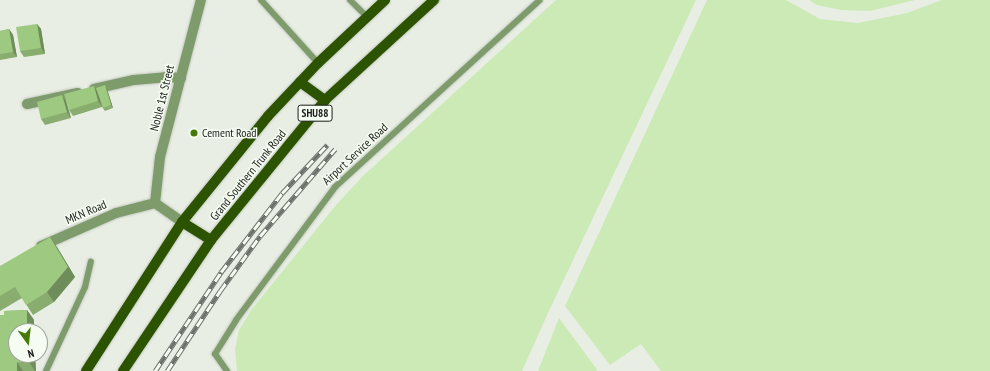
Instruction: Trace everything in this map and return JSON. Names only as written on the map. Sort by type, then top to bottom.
[{"type":"main road","name":"Grand Southern Trunk Road","points":[[86,371],[182,222],[268,116],[318,63],[385,0]]},
{"type":"main road","name":"Grand Southern Trunk Road","points":[[123,371],[211,240],[325,100],[434,0]]},
{"type":"main road","points":[[300,82],[325,100]]},
{"type":"main road","points":[[182,222],[211,240]]},
{"type":"street","name":"Noble 1st Street","points":[[155,203],[160,157],[201,0]]},
{"type":"street","points":[[26,104],[134,80],[166,77],[181,78]]},
{"type":"street","points":[[155,203],[182,222]]},
{"type":"street","name":"MKN Road","points":[[34,250],[116,213],[155,203]]},
{"type":"lane","points":[[261,0],[318,63]]},
{"type":"lane","points":[[350,0],[367,17]]},
{"type":"lane","name":"Airport Service Road","points":[[227,371],[215,354],[236,320],[335,186],[540,0]]},
{"type":"lane","points":[[46,371],[85,287],[91,262]]},
{"type":"green space","points":[[556,0],[696,0],[522,371],[237,371],[235,349],[239,330],[252,309],[336,205],[363,176]]},
{"type":"green space","points":[[707,0],[786,0],[820,19],[858,23],[907,13],[942,0],[990,0],[990,371],[661,371],[641,344],[610,365],[565,306]]},
{"type":"green space","points":[[809,0],[915,0],[870,11],[841,10],[817,5]]},
{"type":"green space","points":[[559,318],[598,371],[538,371]]},
{"type":"building","points":[[37,24],[41,48],[20,51],[16,27]]},
{"type":"building","points":[[9,29],[13,52],[0,54],[0,31]]},
{"type":"building","points":[[105,85],[111,105],[103,108],[96,88]]},
{"type":"building","points":[[94,86],[98,101],[69,110],[64,94]]},
{"type":"building","points":[[62,95],[67,112],[41,119],[37,102]]},
{"type":"building","points":[[50,237],[68,267],[47,292],[26,305],[15,287],[0,296],[0,266]]},
{"type":"building","points":[[27,310],[27,323],[8,323],[8,363],[17,363],[17,371],[0,371],[0,315],[4,315],[4,311]]},
{"type":"railway","points":[[155,371],[221,272],[282,193],[327,145]]},
{"type":"railway","points":[[167,371],[220,291],[260,236],[335,149]]},
{"type":"place","name":"Cement Road","points":[[194,133]]}]
